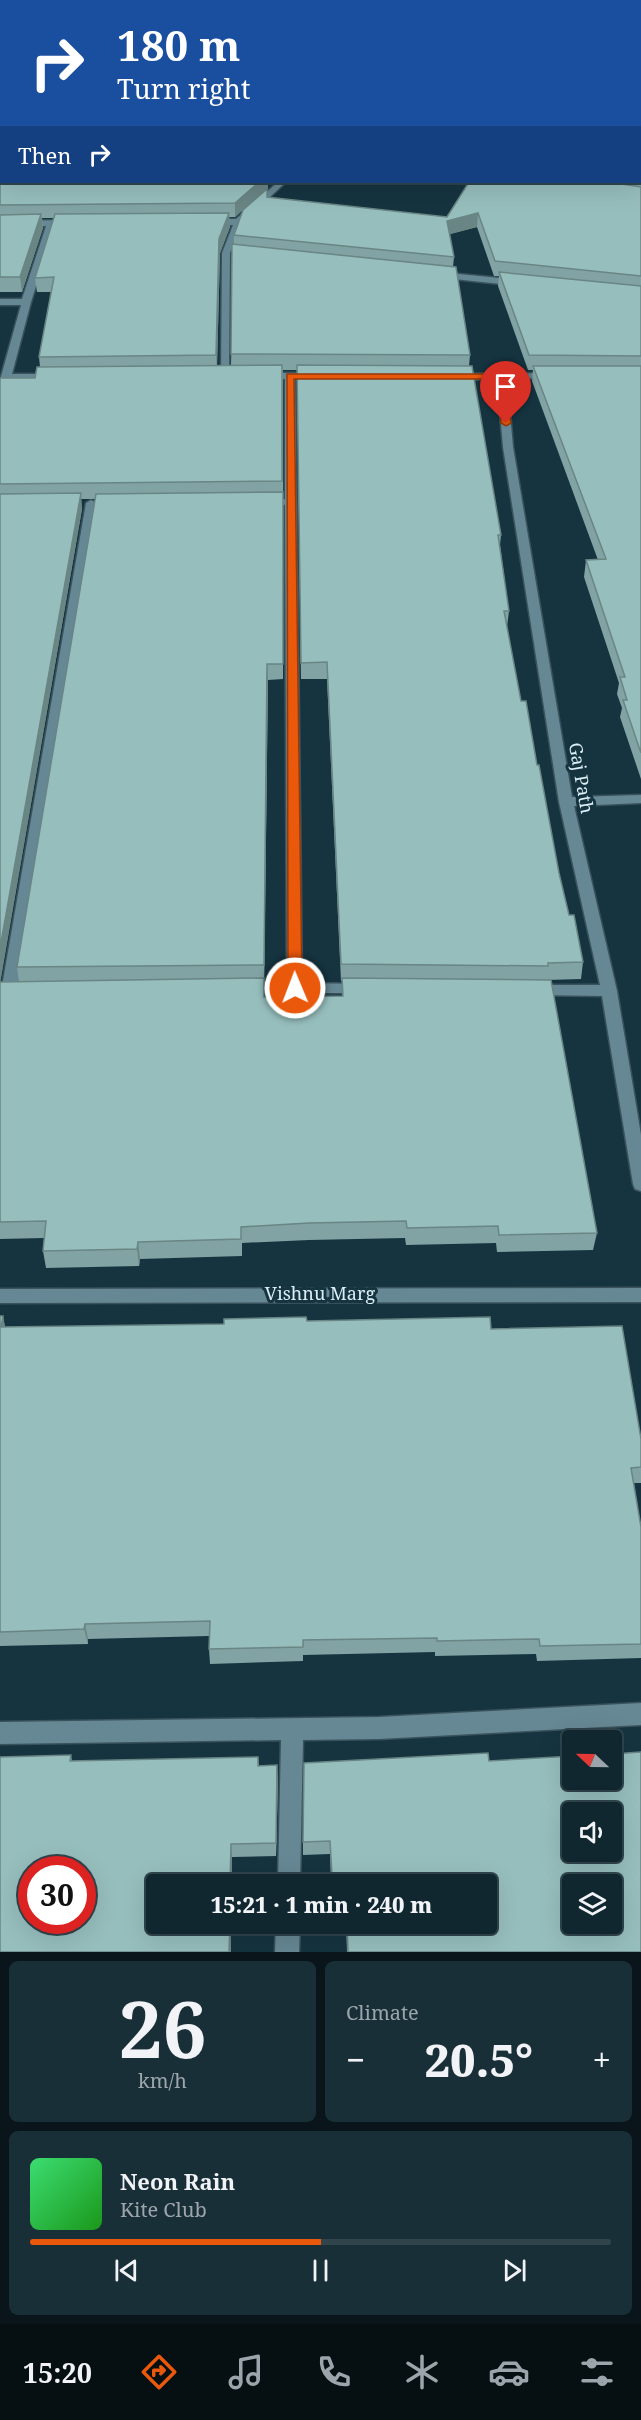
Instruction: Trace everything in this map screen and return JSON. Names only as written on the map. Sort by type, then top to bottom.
[{"type":"street","points":[[213,375],[230,375],[226,253],[238,222],[281,183]]},
{"type":"street","points":[[203,222],[238,222]]},
{"type":"street","points":[[0,224],[86,223]]},
{"type":"street","points":[[51,224],[3,377],[63,376]]},
{"type":"street","points":[[226,253],[238,255]]},
{"type":"street","points":[[423,273],[526,284]]},
{"type":"street","points":[[0,302],[26,302]]},
{"type":"street","points":[[257,375],[325,376]]},
{"type":"street","points":[[290,376],[295,988]]},
{"type":"street","points":[[443,376],[560,376]]},
{"type":"street","name":"Gaj Path","points":[[502,377],[508,447],[566,802],[609,991],[641,1184]]},
{"type":"street","points":[[267,502],[290,502]]},
{"type":"street","points":[[10,992],[91,503]]},
{"type":"street","points":[[566,802],[641,799]]},
{"type":"street","points":[[236,989],[376,988]]},
{"type":"street","points":[[516,990],[609,991]]},
{"type":"street","name":"Vishnu Marg","points":[[0,1296],[641,1294]]},
{"type":"street","points":[[0,1733],[379,1728],[641,1714]]},
{"type":"street","points":[[289,1874],[292,1728]]},
{"type":"street","points":[[287,1952],[288,1934]]},
{"type":"building","points":[[0,183],[258,183],[235,203],[0,205]]},
{"type":"building","points":[[468,183],[615,183],[641,187],[641,276],[495,261],[478,213],[447,221],[454,257],[234,235],[243,210],[267,189],[267,197],[447,217]]},
{"type":"building","points":[[229,213],[219,239],[216,355],[39,357],[54,277],[35,278],[55,214]]},
{"type":"building","points":[[41,214],[20,277],[0,277],[0,215]]},
{"type":"building","points":[[232,244],[456,267],[470,355],[231,354]]},
{"type":"building","points":[[499,272],[641,286],[641,356],[529,355]]},
{"type":"building","points":[[282,365],[282,481],[0,484],[0,378],[35,378],[37,367]]},
{"type":"building","points":[[297,365],[472,366],[501,535],[498,535],[509,611],[504,611],[521,701],[526,701],[559,873],[569,915],[574,915],[583,962],[548,963],[548,966],[341,964],[327,662],[301,663]]},
{"type":"building","points":[[533,366],[641,366],[641,753],[623,700],[627,700],[620,677],[625,677],[586,560],[606,559]]},
{"type":"building","points":[[283,492],[283,664],[267,664],[264,965],[17,967],[96,494]]},
{"type":"building","points":[[81,493],[0,948],[0,494]]},
{"type":"building","points":[[264,978],[264,997],[343,996],[342,978],[551,980],[597,1233],[499,1235],[498,1226],[407,1228],[406,1221],[309,1223],[241,1227],[241,1239],[138,1242],[137,1249],[43,1251],[46,1221],[0,1222],[0,982]]},
{"type":"building","points":[[0,1316],[3,1316],[1,1327],[224,1324],[224,1319],[306,1317],[307,1321],[490,1317],[491,1329],[622,1326],[641,1439],[641,1467],[631,1468],[641,1527],[641,1644],[540,1646],[539,1639],[437,1641],[437,1638],[303,1640],[303,1647],[209,1649],[210,1621],[85,1624],[84,1629],[0,1632]]},
{"type":"building","points":[[641,1752],[641,1952],[348,1952],[347,1934],[497,1934],[497,1874],[332,1874],[330,1841],[303,1842],[304,1763],[488,1753],[489,1761],[562,1757],[562,1790],[622,1790],[622,1753]]},
{"type":"building","points":[[71,1755],[70,1761],[258,1757],[258,1766],[277,1765],[276,1843],[231,1844],[230,1874],[146,1874],[146,1934],[230,1934],[229,1952],[0,1952],[0,1757]]},
{"type":"route","points":[[295,988],[290,376],[502,377],[506,423]]}]
